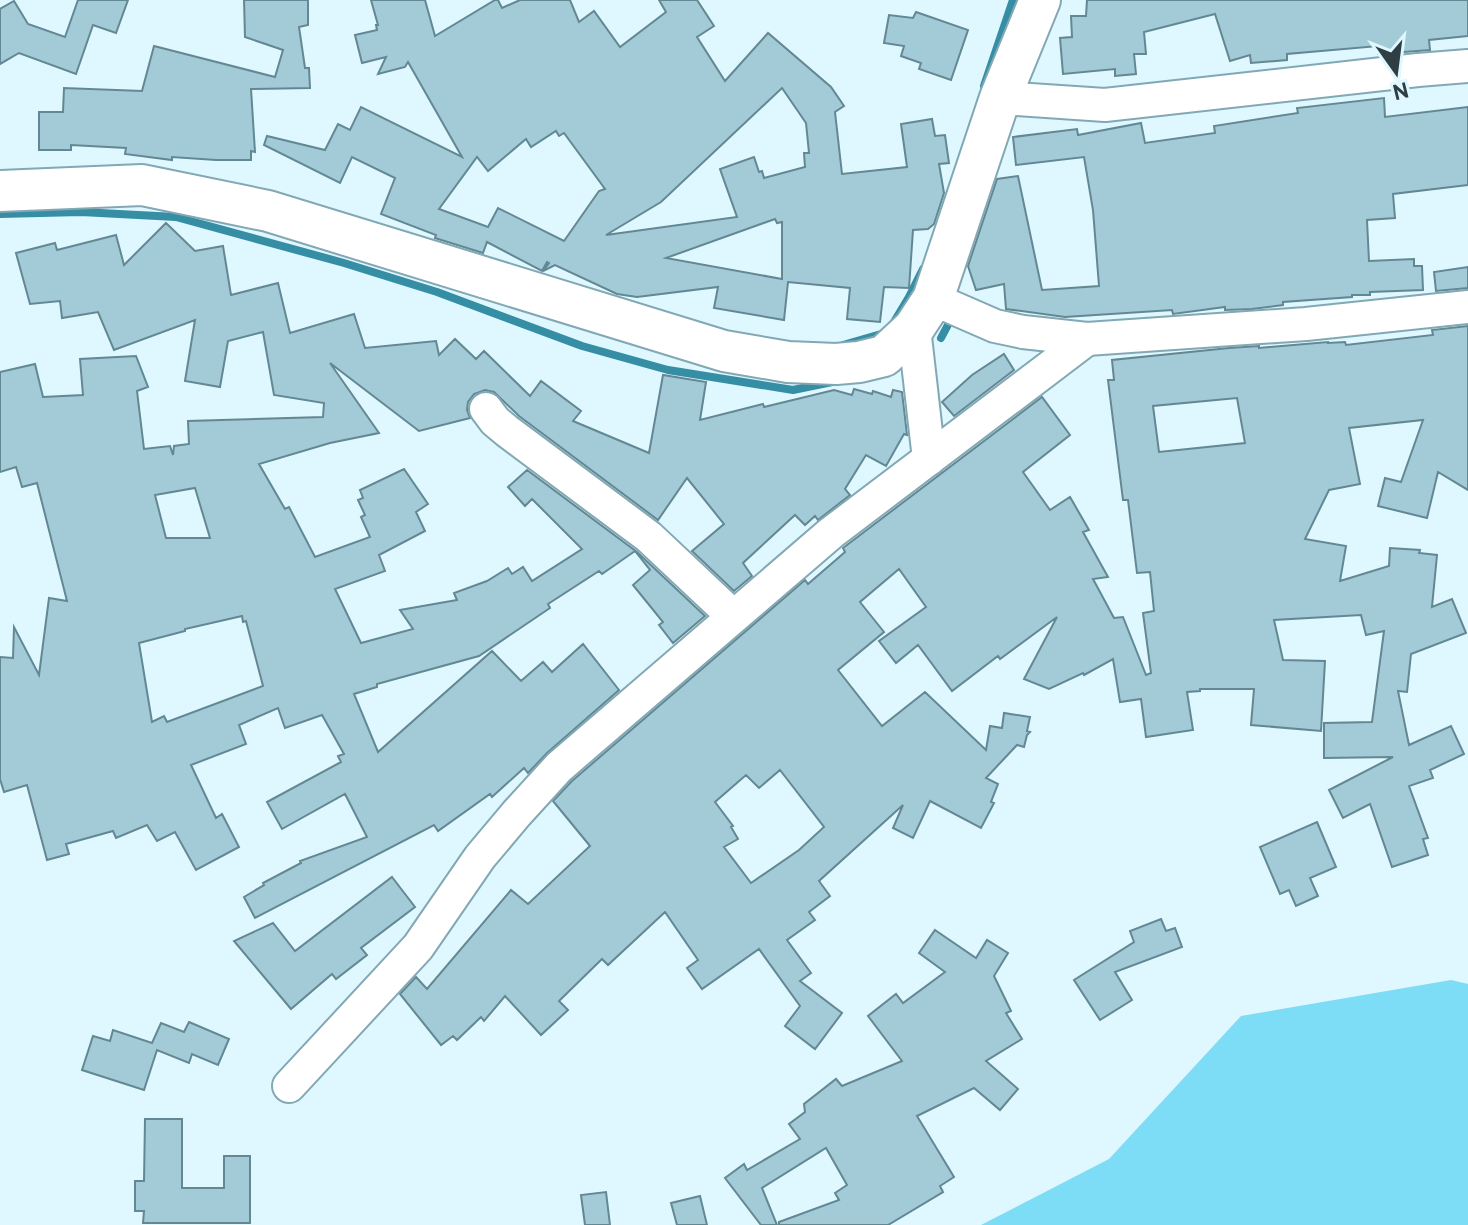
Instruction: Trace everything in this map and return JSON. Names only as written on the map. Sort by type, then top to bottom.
[{"type":"street","points":[[929,459],[924,314],[1000,98],[1040,0]]},
{"type":"street","points":[[1000,98],[1105,105],[1468,66]]},
{"type":"street","points":[[0,191],[142,185],[268,211],[724,351],[788,362],[836,364],[884,356],[924,314]]},
{"type":"street","points":[[924,314],[1023,332],[1087,339],[1306,324],[1468,307]]},
{"type":"street","points":[[289,1086],[418,947],[480,857],[559,767],[831,533],[1087,339]]},
{"type":"street","points":[[486,409],[507,431],[649,537],[733,616]]},
{"type":"shaded area","points":[[1451,980],[1468,984],[1468,1225],[981,1225],[1109,1159],[1241,1016]]},
{"type":"building","points":[[78,0],[128,0],[116,33],[93,25],[76,74],[19,53],[0,64],[0,9],[14,1],[28,24],[65,37]]},
{"type":"building","points":[[244,0],[308,0],[308,25],[299,27],[305,68],[309,68],[310,88],[251,89],[255,152],[251,151],[251,160],[172,157],[172,160],[125,154],[126,148],[71,145],[71,150],[39,150],[39,112],[63,112],[64,88],[142,91],[154,46],[275,77],[283,50],[245,37]]},
{"type":"building","points":[[371,0],[425,0],[435,36],[495,0],[502,8],[520,0],[570,0],[579,22],[594,11],[620,47],[666,12],[659,0],[697,0],[714,26],[697,37],[725,81],[768,33],[831,87],[844,106],[835,112],[842,174],[907,167],[901,124],[932,119],[935,136],[945,135],[949,163],[939,164],[944,193],[934,224],[928,229],[913,230],[909,288],[884,287],[880,322],[847,319],[850,288],[788,282],[784,320],[714,308],[718,287],[637,297],[617,294],[555,265],[543,271],[547,262],[542,271],[487,242],[483,253],[435,238],[436,235],[381,214],[395,178],[352,157],[340,183],[264,145],[267,136],[325,150],[338,124],[350,130],[361,107],[462,157],[408,62],[405,67],[378,74],[386,57],[362,63],[355,35],[377,30]],"holes":[[[782,88],[806,123],[809,153],[804,153],[805,167],[764,178],[754,157],[720,169],[737,217],[606,235],[661,202]],[[556,131],[559,136],[564,133],[605,189],[599,191],[564,241],[498,208],[488,227],[439,209],[477,157],[488,171],[526,139],[531,147]],[[775,219],[777,223],[782,222],[782,279],[666,258]]]},
{"type":"building","points":[[1087,0],[1468,0],[1468,36],[1429,40],[1430,50],[1378,54],[1378,46],[1287,54],[1287,60],[1251,63],[1250,55],[1230,61],[1215,14],[1144,32],[1146,54],[1134,54],[1136,74],[1115,76],[1115,69],[1063,74],[1060,38],[1072,37],[1071,16],[1086,16]]},
{"type":"building","points":[[916,12],[968,30],[951,80],[919,69],[921,63],[901,56],[904,46],[884,43],[889,15],[913,18]]},
{"type":"building","points":[[1384,98],[1385,117],[1468,107],[1468,185],[1393,194],[1395,218],[1367,220],[1369,261],[1414,259],[1414,266],[1422,266],[1423,290],[1370,292],[1370,295],[1283,302],[1283,305],[1252,309],[1225,310],[1225,307],[1173,314],[1172,310],[1065,317],[1006,309],[1004,284],[976,290],[968,266],[997,179],[1018,176],[1042,290],[1099,286],[1093,210],[1084,157],[1016,165],[1013,137],[1077,129],[1078,135],[1141,123],[1145,143],[1215,133],[1214,126],[1298,113],[1297,108]]},
{"type":"building","points":[[166,223],[195,251],[223,246],[231,295],[278,283],[290,333],[354,314],[365,348],[436,341],[439,355],[455,339],[476,359],[484,351],[530,396],[541,381],[581,411],[573,421],[649,453],[663,375],[706,382],[700,420],[834,390],[852,395],[854,389],[872,394],[873,391],[891,397],[893,390],[902,392],[907,435],[904,434],[886,466],[866,455],[845,489],[850,495],[818,520],[815,516],[805,525],[795,515],[743,563],[752,576],[734,591],[692,551],[724,524],[687,478],[658,520],[519,416],[494,392],[485,390],[474,394],[468,402],[470,418],[419,431],[330,363],[379,433],[330,443],[259,464],[285,509],[289,507],[315,557],[370,537],[361,517],[365,515],[358,500],[363,498],[360,490],[404,469],[428,504],[416,512],[425,531],[379,555],[385,571],[335,589],[361,643],[413,629],[400,610],[457,600],[454,593],[487,581],[508,568],[512,574],[523,567],[532,581],[582,549],[532,499],[525,506],[508,487],[527,470],[637,552],[705,616],[673,643],[659,625],[663,622],[633,585],[650,570],[635,551],[602,574],[599,571],[548,604],[550,608],[479,656],[377,684],[377,687],[354,694],[378,752],[492,651],[521,681],[543,662],[552,672],[583,644],[619,690],[528,773],[524,768],[492,797],[490,794],[438,831],[434,825],[255,918],[244,897],[263,883],[300,861],[367,837],[345,794],[282,829],[267,802],[341,762],[338,756],[344,754],[322,715],[285,728],[278,708],[239,725],[246,744],[191,765],[216,818],[222,814],[239,847],[196,870],[175,832],[157,841],[147,825],[116,838],[113,831],[66,844],[69,854],[47,860],[27,785],[4,792],[0,779],[0,657],[13,658],[14,627],[39,675],[49,598],[67,601],[37,483],[22,487],[16,467],[0,472],[0,372],[35,364],[43,397],[83,395],[80,359],[136,356],[148,387],[137,391],[144,449],[170,446],[173,455],[174,446],[189,444],[188,421],[323,417],[324,403],[274,395],[263,332],[228,341],[220,387],[185,381],[195,320],[114,350],[98,312],[62,318],[60,301],[30,304],[16,253],[55,243],[57,250],[116,235],[124,265]],"holes":[[[195,488],[210,538],[166,538],[155,495]],[[242,616],[263,686],[167,722],[164,716],[152,722],[139,643]]]},
{"type":"building","points":[[1468,267],[1468,288],[1436,291],[1434,272]]},
{"type":"building","points":[[1468,326],[1468,490],[1438,472],[1427,518],[1378,506],[1385,478],[1401,482],[1423,420],[1349,428],[1360,484],[1329,490],[1305,539],[1346,546],[1340,581],[1389,566],[1390,548],[1420,550],[1419,553],[1437,555],[1432,607],[1452,599],[1466,633],[1411,654],[1407,692],[1398,691],[1409,745],[1451,726],[1464,754],[1430,770],[1433,778],[1409,786],[1428,838],[1423,839],[1428,855],[1392,867],[1370,804],[1343,818],[1329,790],[1393,757],[1324,758],[1324,723],[1372,722],[1384,631],[1366,635],[1361,615],[1274,620],[1283,660],[1325,661],[1321,731],[1251,725],[1254,689],[1200,689],[1187,692],[1193,730],[1146,737],[1141,699],[1120,702],[1113,659],[1049,689],[1024,679],[1057,617],[952,691],[918,645],[896,663],[879,641],[926,607],[899,569],[860,602],[884,632],[838,670],[882,726],[925,692],[986,750],[990,726],[1002,728],[1004,713],[1030,717],[1027,731],[1030,732],[1024,747],[1017,745],[986,778],[998,784],[991,802],[994,803],[981,828],[930,801],[913,838],[893,828],[903,805],[819,881],[830,896],[809,912],[815,920],[787,940],[811,973],[800,981],[842,1013],[815,1049],[785,1026],[800,1006],[759,949],[702,989],[687,968],[698,960],[665,912],[608,965],[602,959],[559,1001],[568,1010],[541,1035],[505,996],[484,1021],[481,1017],[457,1040],[453,1036],[441,1045],[400,994],[416,977],[427,989],[511,890],[528,904],[590,846],[553,801],[572,781],[805,580],[808,584],[845,552],[843,548],[1042,397],[1070,435],[1023,472],[1050,510],[1070,497],[1089,530],[1083,532],[1108,577],[1093,579],[1114,618],[1123,617],[1146,675],[1151,673],[1143,613],[1154,611],[1150,572],[1137,573],[1128,500],[1123,500],[1108,380],[1114,380],[1112,360],[1259,346],[1328,342],[1345,342],[1346,345],[1433,335],[1432,330]],"holes":[[[1237,398],[1245,443],[1159,452],[1153,406]],[[780,770],[824,827],[799,850],[751,883],[724,847],[738,839],[733,826],[715,802],[746,775],[759,788]]]},
{"type":"building","points":[[1004,354],[1014,370],[954,416],[942,402],[972,375]]},
{"type":"building","points":[[1317,822],[1336,867],[1310,878],[1318,896],[1296,906],[1289,890],[1280,894],[1260,847]]},
{"type":"building","points":[[392,877],[415,907],[361,948],[367,955],[336,979],[332,974],[291,1009],[234,941],[273,923],[295,951]]},
{"type":"building","points":[[1161,919],[1166,931],[1175,928],[1182,947],[1115,972],[1132,1000],[1100,1020],[1074,980],[1134,942],[1130,931]]},
{"type":"building","points":[[935,930],[976,958],[987,940],[1008,953],[994,976],[1011,1011],[1006,1013],[1022,1039],[986,1061],[1018,1089],[1000,1110],[974,1088],[917,1116],[954,1177],[940,1186],[943,1192],[888,1225],[779,1225],[779,1222],[839,1200],[835,1193],[847,1185],[826,1148],[762,1188],[777,1225],[761,1225],[725,1178],[744,1164],[747,1170],[800,1139],[789,1124],[805,1112],[804,1104],[836,1079],[842,1086],[902,1061],[868,1016],[896,994],[903,1003],[945,972],[919,953]]},
{"type":"building","points":[[189,1022],[229,1039],[218,1065],[192,1054],[189,1063],[157,1050],[144,1090],[82,1070],[93,1036],[110,1041],[113,1030],[152,1043],[161,1023],[184,1032]]},
{"type":"building","points":[[145,1119],[182,1119],[182,1188],[224,1188],[224,1156],[250,1156],[250,1223],[143,1223],[144,1211],[135,1211],[135,1181],[144,1181]]},
{"type":"building","points":[[606,1192],[610,1225],[585,1225],[581,1195]]},
{"type":"building","points":[[700,1196],[707,1225],[677,1225],[671,1203]]},
{"type":"waterway","points":[[984,86],[1013,0]]},
{"type":"waterway","points":[[0,214],[81,212],[176,217],[344,263],[437,292],[582,346],[668,370],[793,390],[832,382]]},
{"type":"waterway","points":[[843,345],[888,332],[923,269]]},
{"type":"waterway","points":[[941,338],[950,321],[948,316]]}]
